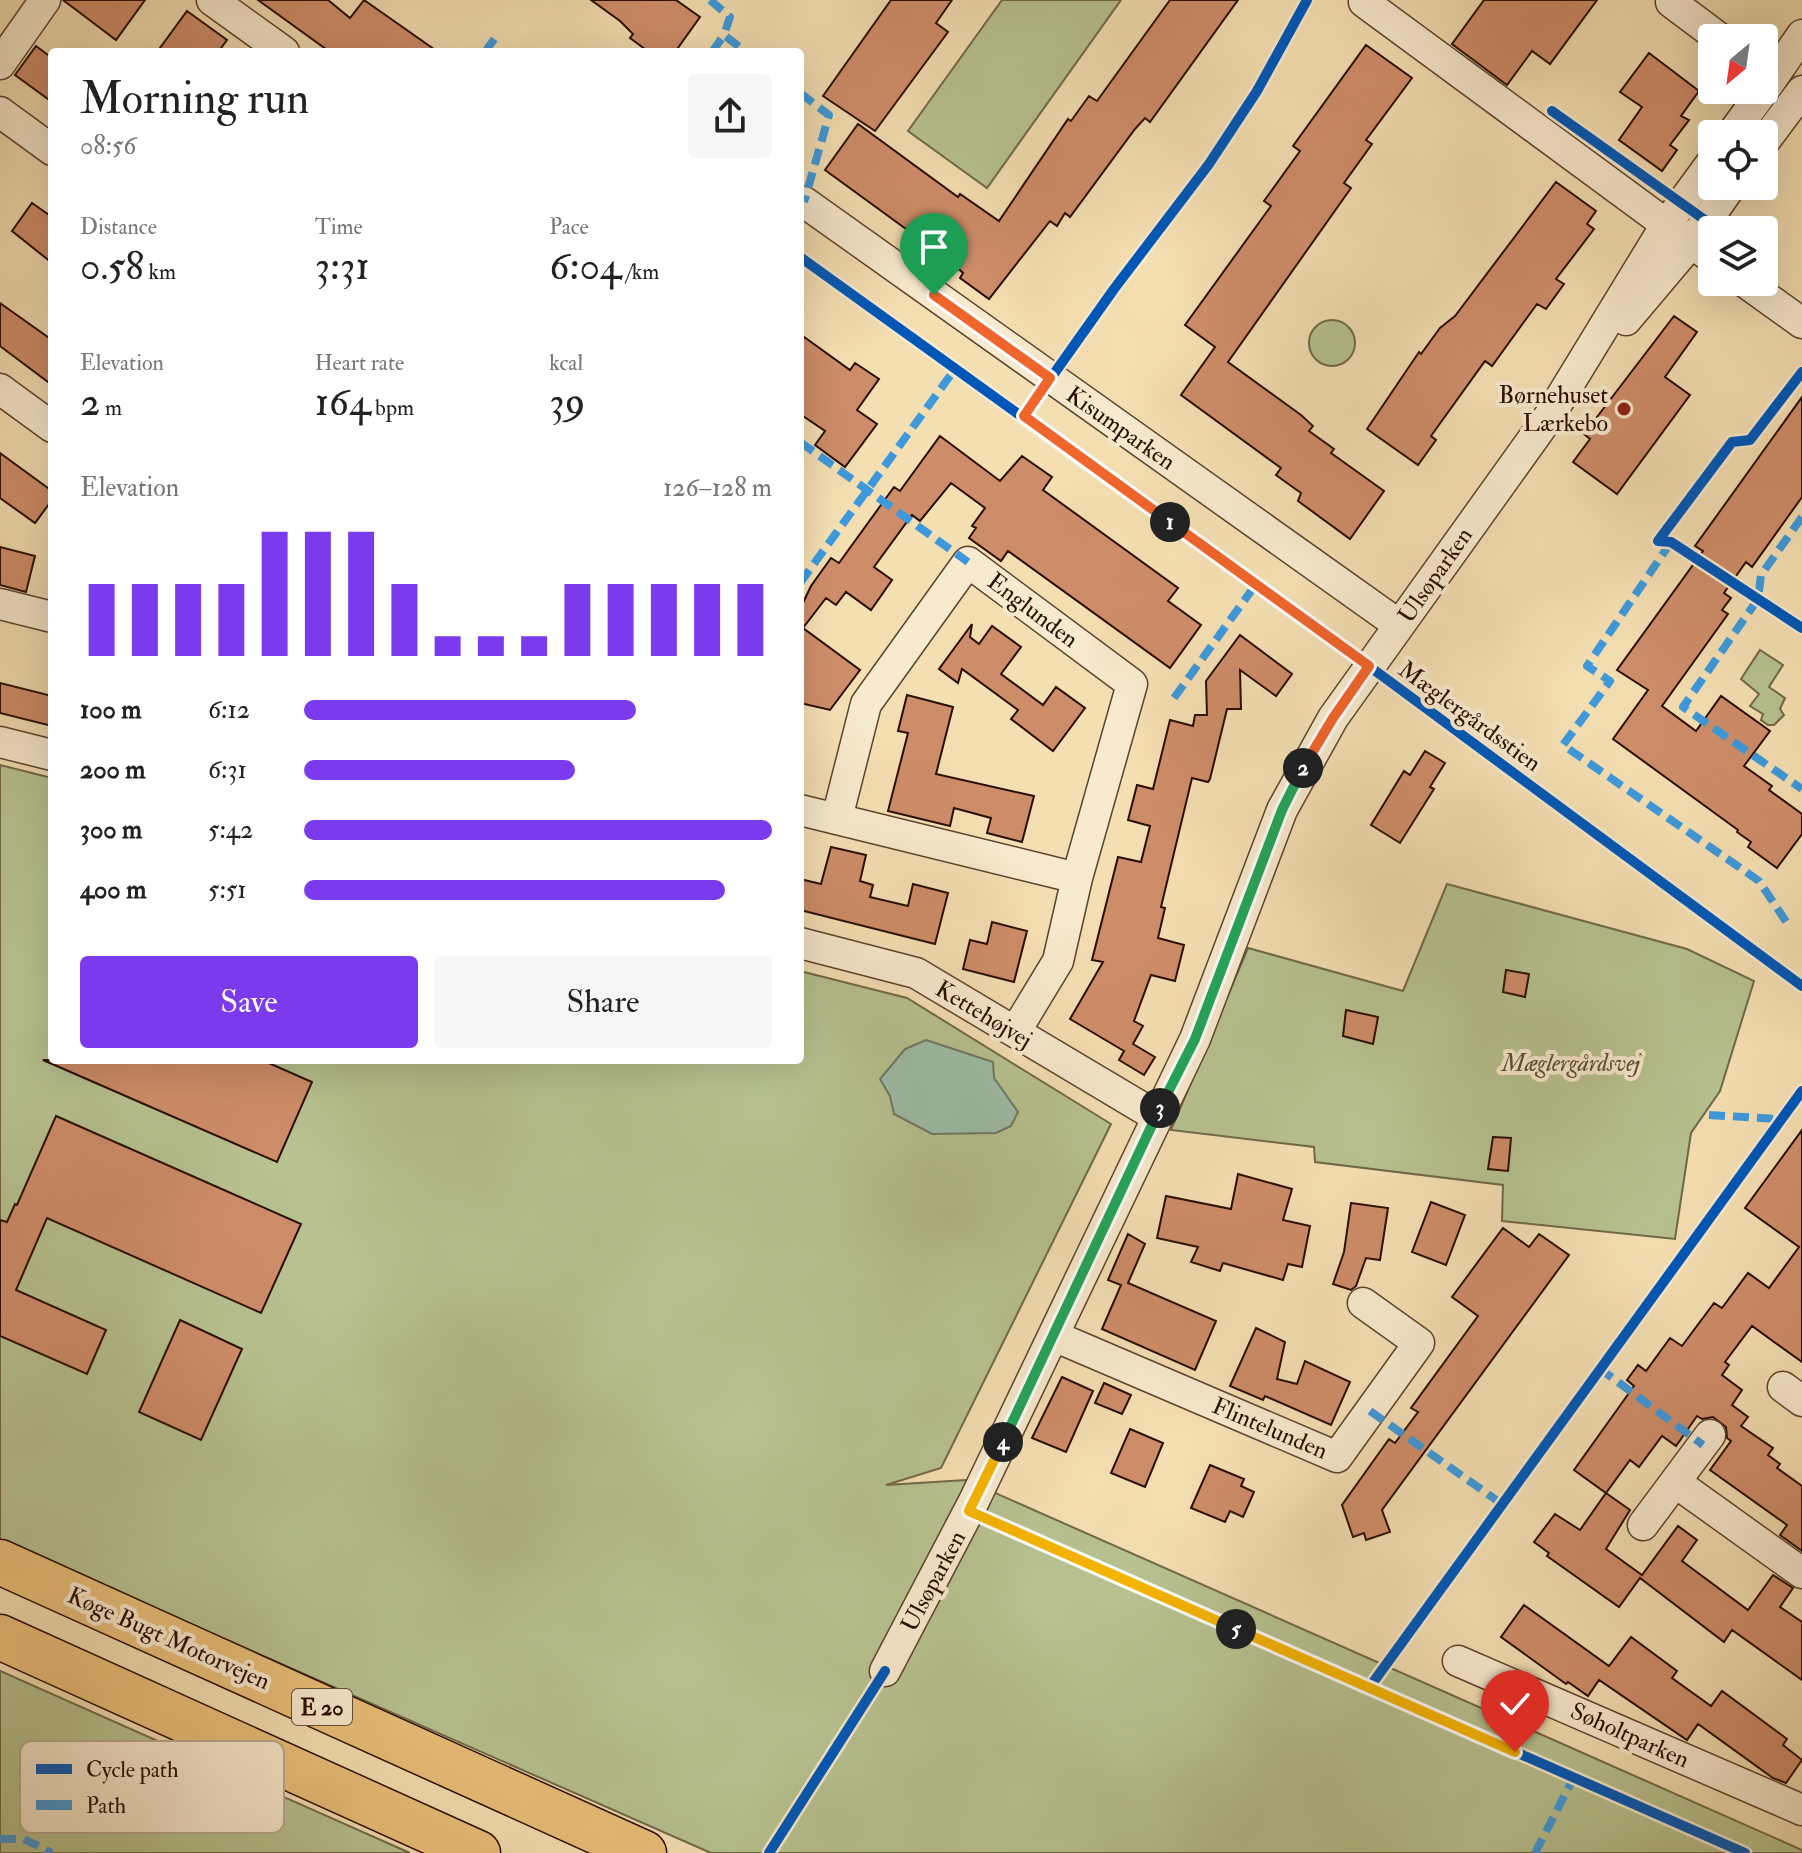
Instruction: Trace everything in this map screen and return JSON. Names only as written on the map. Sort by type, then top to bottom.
[{"type":"highway","name":"Køge Bugt Motorvejen","points":[[0,1562],[644,1853]]},
{"type":"highway","points":[[0,1637],[230,1741]]},
{"type":"highway","points":[[284,1765],[478,1853]]},
{"type":"street","points":[[0,64],[45,0]]},
{"type":"street","points":[[212,0],[278,48]]},
{"type":"street","points":[[1670,1],[1700,24]]},
{"type":"street","points":[[1364,2],[1698,248]]},
{"type":"street","points":[[1778,66],[1802,35]]},
{"type":"street","points":[[1778,86],[1800,94],[1778,123]]},
{"type":"street","points":[[0,112],[48,147]]},
{"type":"street","name":"Ulsøparken","points":[[885,1671],[974,1501],[1195,1039],[1288,797],[1333,718],[1564,393],[1666,225],[1698,181]]},
{"type":"street","name":"Kisumparken","points":[[804,202],[1399,625]]},
{"type":"street","name":"Ulsøparken","points":[[1564,393],[1698,255]]},
{"type":"street","points":[[1764,296],[1802,323]]},
{"type":"street","points":[[0,389],[48,424]]},
{"type":"street","name":"Englunden","points":[[837,818],[866,704],[968,562],[1132,684],[1077,878],[1058,961],[1015,1032]]},
{"type":"street","points":[[0,604],[48,616]]},
{"type":"street","points":[[0,742],[48,754]]},
{"type":"street","points":[[804,811],[1077,878]]},
{"type":"street","name":"Kettehøjvej","points":[[804,944],[916,973],[1156,1116]]},
{"type":"street","name":"Flintelunden","points":[[1054,1336],[1337,1457],[1419,1343],[1363,1303]]},
{"type":"street","points":[[1643,1525],[1710,1435]]},
{"type":"street","points":[[1675,1482],[1802,1573]]},
{"type":"street","name":"Søholtparken","points":[[1458,1661],[1802,1810]]},
{"type":"green space","points":[[1002,0],[1121,0],[987,188],[908,131]]},
{"type":"green space","points":[[1332,320],[1349,326],[1355,343],[1349,360],[1332,366],[1315,360],[1309,343],[1315,326]]},
{"type":"green space","points":[[1760,650],[1783,665],[1769,687],[1785,698],[1780,709],[1784,715],[1774,725],[1761,720],[1763,714],[1750,706],[1759,694],[1741,679]]},
{"type":"green space","points":[[0,765],[48,777],[48,1064],[804,1064],[804,972],[907,998],[1111,1124],[941,1468],[886,1485],[966,1480],[1802,1850],[1802,1853],[711,1853],[0,1540]]},
{"type":"green space","name":"Mæglergårdsvej","points":[[1447,884],[1687,949],[1754,981],[1720,1091],[1691,1133],[1675,1239],[1502,1221],[1503,1185],[1315,1162],[1314,1147],[1171,1130],[1248,948],[1403,991]]},
{"type":"green space","points":[[0,1671],[158,1741],[20,1741],[20,1833],[284,1833],[284,1797],[410,1853],[0,1853]]},
{"type":"shaded area","points":[[926,1040],[993,1062],[994,1078],[1018,1112],[1011,1126],[996,1133],[932,1134],[894,1114],[890,1096],[880,1079],[905,1049]]},
{"type":"building","points":[[63,0],[145,0],[116,40]]},
{"type":"building","points":[[258,0],[328,0],[350,18],[364,0],[432,48],[324,48]]},
{"type":"building","points":[[591,0],[676,0],[700,17],[678,48],[644,48],[630,38],[633,34]]},
{"type":"building","points":[[891,0],[952,0],[936,23],[948,32],[875,131],[823,96]]},
{"type":"building","points":[[1170,0],[1238,0],[1150,122],[1145,118],[1135,129],[1070,217],[1065,213],[1057,226],[1050,221],[989,299],[960,278],[963,273],[950,261],[825,170],[858,124],[958,197],[960,194],[999,221],[1068,119],[1071,121],[1089,96],[1097,101]]},
{"type":"building","points":[[1484,0],[1597,0],[1550,64],[1532,51],[1507,85],[1452,44]]},
{"type":"building","points":[[187,11],[227,40],[221,48],[160,48]]},
{"type":"building","points":[[1366,45],[1412,78],[1366,140],[1372,144],[1344,183],[1351,188],[1228,362],[1301,415],[1313,426],[1309,431],[1334,449],[1331,453],[1384,491],[1350,539],[1298,501],[1301,493],[1276,475],[1281,468],[1181,395],[1215,347],[1185,325],[1271,206],[1264,201],[1300,151],[1293,146]]},
{"type":"building","points":[[36,46],[48,55],[48,99],[15,75]]},
{"type":"building","points":[[1649,53],[1698,90],[1681,116],[1689,120],[1670,145],[1677,150],[1662,171],[1619,140],[1642,107],[1620,92]]},
{"type":"building","points":[[1556,182],[1596,211],[1587,224],[1594,229],[1556,279],[1564,284],[1546,309],[1537,304],[1492,366],[1485,361],[1431,436],[1436,440],[1418,465],[1367,429],[1419,352],[1421,354],[1440,328],[1455,316]]},
{"type":"building","points":[[32,203],[48,214],[48,260],[12,231]]},
{"type":"building","points":[[0,303],[48,337],[48,382],[0,346]]},
{"type":"building","points":[[1674,316],[1697,332],[1665,377],[1690,395],[1617,494],[1573,462],[1590,439],[1584,434]]},
{"type":"building","points":[[804,337],[850,370],[855,363],[879,379],[857,410],[877,424],[845,467],[815,445],[825,431],[804,417]]},
{"type":"building","points":[[1802,397],[1802,497],[1752,567],[1746,562],[1724,593],[1731,598],[1722,610],[1728,614],[1662,706],[1696,731],[1721,696],[1770,731],[1744,766],[1772,786],[1769,790],[1802,814],[1802,834],[1777,868],[1748,847],[1751,842],[1738,830],[1613,739],[1648,690],[1617,670],[1703,551],[1695,546]]},
{"type":"building","points":[[940,436],[1000,481],[1022,456],[1052,477],[1043,490],[1178,588],[1168,601],[1201,625],[1170,668],[1008,551],[1001,561],[969,538],[976,528],[972,526],[985,508],[951,483],[920,521],[912,515],[874,567],[892,580],[871,610],[846,592],[836,605],[826,598],[804,627],[804,601],[811,586],[831,558],[839,563],[894,487],[900,491]]},
{"type":"building","points":[[0,453],[48,488],[48,505],[35,523],[0,498]]},
{"type":"building","points":[[0,547],[35,556],[26,592],[0,585]]},
{"type":"building","points":[[972,624],[970,637],[979,644],[992,626],[1021,647],[1001,674],[1043,705],[1056,687],[1085,708],[1053,751],[1011,719],[1018,710],[962,669],[958,683],[939,669]]},
{"type":"building","points":[[804,629],[860,670],[830,710],[804,704]]},
{"type":"building","points":[[1240,635],[1292,674],[1276,696],[1240,670],[1241,709],[1227,709],[1210,779],[1208,782],[1192,778],[1161,907],[1165,908],[1158,938],[1184,945],[1175,981],[1151,975],[1134,1021],[1143,1026],[1133,1044],[1155,1057],[1144,1075],[1119,1060],[1124,1051],[1070,1019],[1103,962],[1092,960],[1118,857],[1141,862],[1150,826],[1128,820],[1137,785],[1153,789],[1170,720],[1193,726],[1195,715],[1207,715],[1206,681]]},
{"type":"building","points":[[0,683],[48,695],[48,725],[0,713]]},
{"type":"building","points":[[907,695],[953,707],[936,774],[1034,796],[1022,842],[987,833],[991,818],[954,808],[950,826],[888,811],[908,733],[898,731]]},
{"type":"building","points":[[1425,751],[1445,763],[1430,787],[1434,789],[1400,843],[1371,825],[1404,771],[1410,775]]},
{"type":"building","points":[[831,847],[866,855],[860,881],[873,885],[870,897],[908,906],[913,884],[948,893],[935,944],[804,911],[804,880],[821,884]]},
{"type":"building","points":[[992,922],[1027,931],[1014,982],[963,969],[970,940],[987,944]]},
{"type":"building","points":[[1506,970],[1529,974],[1525,997],[1503,992]]},
{"type":"building","points":[[1346,1010],[1378,1017],[1373,1044],[1343,1036]]},
{"type":"building","points":[[52,1064],[271,1064],[312,1082],[277,1162]]},
{"type":"building","points":[[56,1116],[301,1224],[261,1313],[47,1218],[16,1290],[106,1330],[87,1374],[0,1336],[0,1220],[7,1222],[17,1205]]},
{"type":"building","points":[[1802,1130],[1802,1362],[1752,1326],[1725,1362],[1729,1365],[1722,1375],[1742,1390],[1732,1405],[1748,1417],[1741,1426],[1773,1448],[1768,1455],[1780,1464],[1777,1468],[1802,1486],[1802,1551],[1780,1535],[1787,1525],[1710,1470],[1731,1441],[1727,1438],[1726,1427],[1713,1417],[1702,1419],[1697,1416],[1676,1446],[1662,1436],[1639,1467],[1630,1460],[1606,1493],[1574,1470],[1634,1386],[1627,1380],[1638,1365],[1646,1371],[1670,1338],[1682,1346],[1714,1303],[1722,1308],[1748,1273],[1769,1288],[1799,1247],[1745,1208]]},
{"type":"building","points":[[1493,1137],[1511,1138],[1508,1171],[1488,1169]]},
{"type":"building","points":[[1238,1174],[1292,1189],[1283,1220],[1310,1226],[1302,1267],[1288,1264],[1283,1280],[1223,1263],[1220,1271],[1191,1262],[1198,1247],[1157,1238],[1166,1196],[1231,1209]]},
{"type":"building","points":[[1431,1202],[1465,1215],[1446,1265],[1412,1252]]},
{"type":"building","points":[[1351,1203],[1388,1208],[1380,1260],[1366,1258],[1356,1286],[1351,1290],[1333,1284],[1344,1252]]},
{"type":"building","points":[[1503,1228],[1529,1247],[1539,1234],[1569,1255],[1382,1510],[1390,1532],[1366,1540],[1364,1533],[1353,1537],[1342,1505],[1389,1439],[1395,1443],[1418,1412],[1411,1408],[1478,1316],[1452,1297]]},
{"type":"building","points":[[1128,1234],[1145,1244],[1128,1283],[1216,1321],[1195,1370],[1102,1329],[1121,1285],[1108,1280]]},
{"type":"building","points":[[180,1320],[242,1349],[201,1440],[139,1412]]},
{"type":"building","points":[[1256,1328],[1285,1342],[1277,1379],[1297,1384],[1305,1361],[1350,1382],[1331,1425],[1265,1396],[1263,1400],[1230,1386]]},
{"type":"building","points":[[1062,1377],[1093,1391],[1066,1452],[1032,1438]]},
{"type":"building","points":[[1104,1383],[1131,1395],[1122,1414],[1095,1403]]},
{"type":"building","points":[[1130,1429],[1163,1443],[1145,1487],[1111,1473]]},
{"type":"building","points":[[1210,1465],[1244,1479],[1241,1486],[1254,1492],[1243,1517],[1230,1511],[1225,1522],[1191,1508]]},
{"type":"building","points":[[1606,1493],[1630,1510],[1606,1549],[1642,1575],[1678,1526],[1697,1540],[1682,1561],[1748,1610],[1773,1575],[1793,1588],[1780,1607],[1802,1622],[1802,1680],[1732,1630],[1724,1642],[1640,1578],[1619,1607],[1547,1556],[1549,1553],[1534,1542],[1555,1514],[1580,1530]]},
{"type":"building","points":[[1524,1605],[1609,1666],[1631,1637],[1677,1671],[1672,1678],[1711,1706],[1722,1691],[1787,1739],[1783,1745],[1802,1760],[1786,1783],[1773,1778],[1698,1724],[1687,1740],[1599,1680],[1588,1696],[1568,1682],[1566,1684],[1501,1637]]},
{"type":"marked path","points":[[710,0],[730,17],[724,35],[741,48]]},
{"type":"marked path","points":[[715,48],[724,35]]},
{"type":"marked path","points":[[488,48],[495,38]]},
{"type":"marked path","points":[[804,96],[829,115],[804,202]]},
{"type":"marked path","points":[[804,577],[955,369]]},
{"type":"marked path","points":[[804,445],[968,562]]},
{"type":"marked path","points":[[1802,517],[1761,575],[1758,599],[1683,707],[1802,789]]},
{"type":"marked path","points":[[1671,542],[1587,666],[1610,681],[1563,745],[1759,881],[1787,923]]},
{"type":"marked path","points":[[1174,698],[1256,584]]},
{"type":"marked path","points":[[1709,1115],[1779,1119]]},
{"type":"marked path","points":[[1599,1368],[1703,1445]]},
{"type":"marked path","points":[[1370,1411],[1502,1504]]},
{"type":"marked path","points":[[1535,1853],[1577,1771]]},
{"type":"marked path","points":[[0,1839],[24,1839],[52,1853]]},
{"type":"cycle path","points":[[1024,416],[1114,289],[1209,164],[1257,91],[1307,0]]},
{"type":"cycle path","points":[[1552,111],[1699,216]]},
{"type":"cycle path","name":"Mæglergårdsstien","points":[[804,260],[1381,675],[1802,986]]},
{"type":"cycle path","points":[[1658,541],[1732,442],[1750,440],[1802,372]]},
{"type":"cycle path","points":[[1658,541],[1671,542],[1802,628]]},
{"type":"cycle path","points":[[1369,1688],[1802,1091]]},
{"type":"cycle path","points":[[969,1511],[1745,1853]]},
{"type":"cycle path","points":[[769,1853],[885,1671]]},
{"type":"place","name":"Børnehuset Lærkebo","points":[[1624,409]]},
{"type":"route","points":[[934,295],[1050,378],[1024,416],[1369,666],[1333,718],[1282,810],[1195,1039],[969,1511],[1515,1752]]}]
